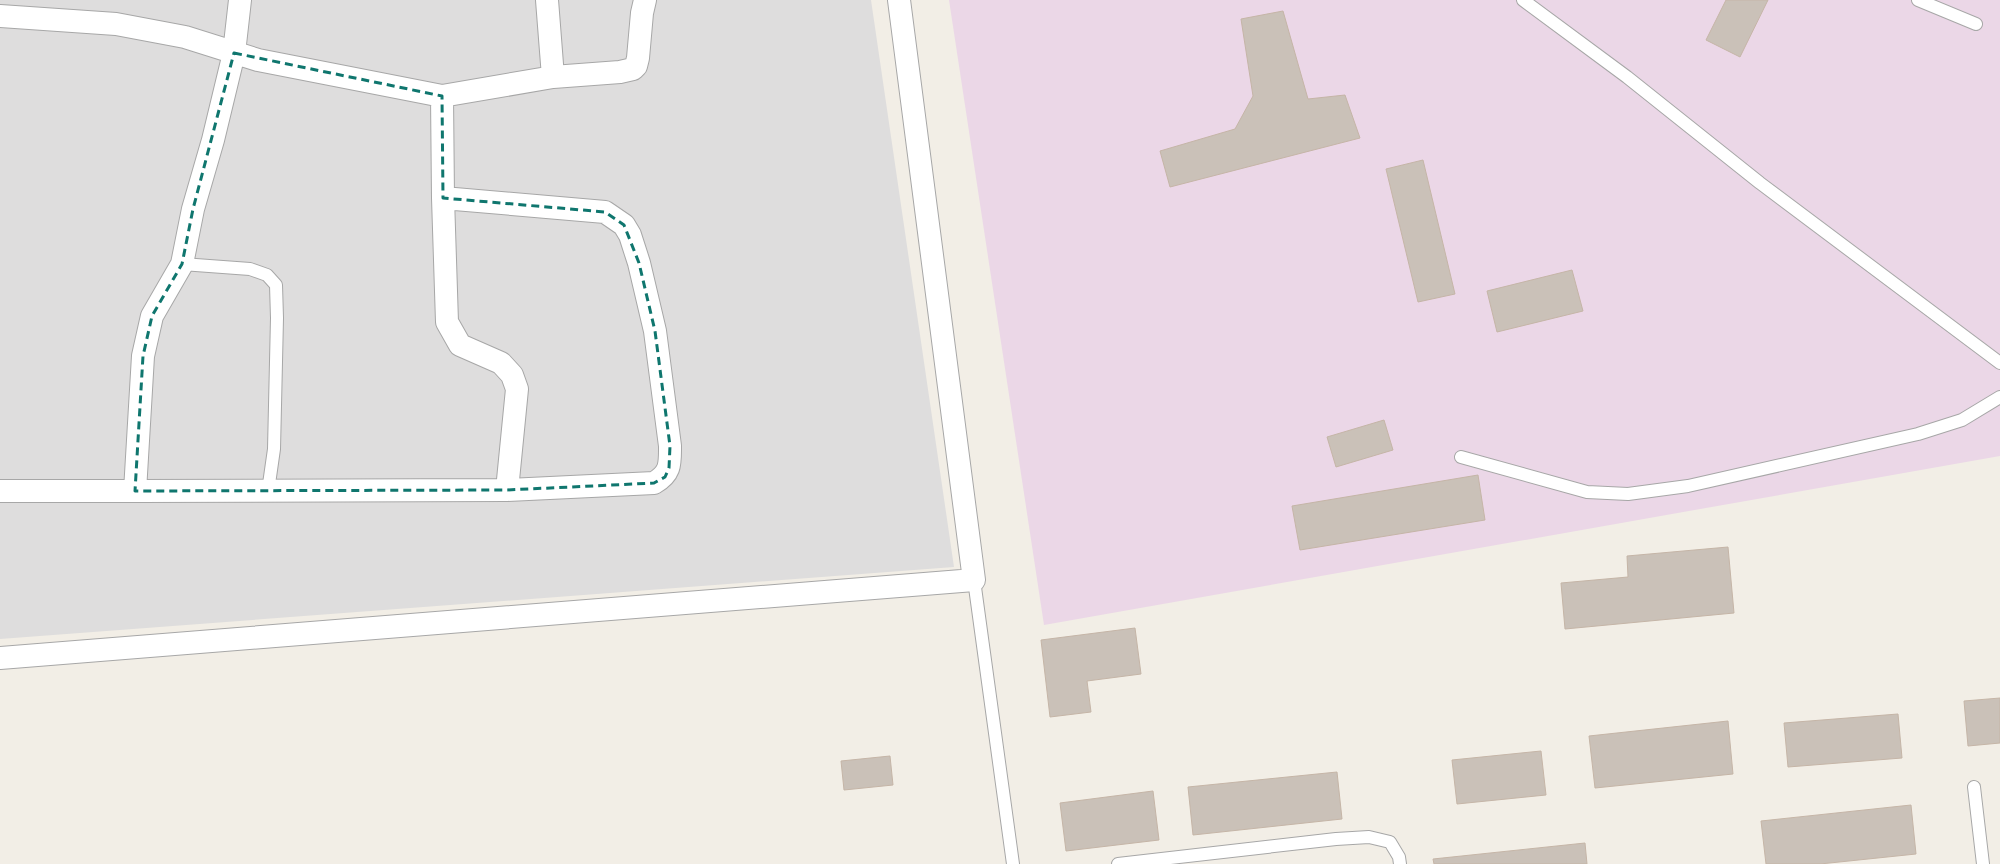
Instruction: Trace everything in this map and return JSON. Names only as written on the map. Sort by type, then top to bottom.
[{"type":"street","points":[[135,492],[143,356],[152,316],[182,264],[193,209],[213,140],[234,53],[240,0]]},
{"type":"street","points":[[547,0],[553,77]]},
{"type":"street","points":[[0,16],[116,24],[185,37],[258,60],[442,96],[553,77],[620,72],[633,69],[636,66],[638,58],[642,12],[645,0]]},
{"type":"street","points":[[0,658],[974,580],[899,0]]},
{"type":"street","points":[[442,96],[443,198],[447,322],[460,344],[501,363],[512,375],[517,389],[507,490]]},
{"type":"street","points":[[0,492],[507,490],[654,483],[665,477],[670,462],[670,446],[655,332],[639,263],[630,235],[624,225],[605,212],[443,198]]},
{"type":"lane","points":[[1523,0],[1627,77],[1760,182],[2000,363]]},
{"type":"lane","points":[[1918,0],[1976,24]]},
{"type":"lane","points":[[182,264],[250,269],[267,275],[276,285],[277,318],[274,449],[268,492]]},
{"type":"lane","points":[[1461,457],[1587,492],[1628,494],[1688,486],[1918,434],[1962,420],[2000,397]]},
{"type":"lane","points":[[974,580],[1013,864]]},
{"type":"lane","points":[[1974,787],[1983,864]]},
{"type":"lane","points":[[1118,864],[1336,838],[1369,836],[1390,842],[1399,857],[1400,864]]},
{"type":"highlighted area","points":[[234,53],[442,96],[443,198],[605,212],[624,225],[639,263],[655,331],[670,446],[669,468],[665,477],[654,483],[507,490],[135,491],[143,356],[152,316],[182,264],[193,209]]},
{"type":"shaded area","points":[[0,0],[871,0],[954,567],[0,639]]},
{"type":"shaded area","points":[[949,0],[2000,0],[2000,456],[1044,625]]},
{"type":"building","points":[[1726,0],[1768,0],[1740,57],[1706,40]]},
{"type":"building","points":[[1283,11],[1308,99],[1345,95],[1360,138],[1170,187],[1160,151],[1235,129],[1253,96],[1241,19]]},
{"type":"building","points":[[1423,160],[1455,294],[1418,302],[1386,169]]},
{"type":"building","points":[[1572,270],[1583,311],[1497,332],[1487,291]]},
{"type":"building","points":[[1384,420],[1393,450],[1336,467],[1327,437]]},
{"type":"building","points":[[1478,475],[1485,520],[1300,550],[1292,506]]},
{"type":"building","points":[[1728,547],[1734,613],[1565,629],[1561,583],[1628,577],[1627,556]]},
{"type":"building","points":[[1135,628],[1141,674],[1087,681],[1091,712],[1050,717],[1041,640]]},
{"type":"building","points":[[2000,698],[2000,743],[1968,746],[1964,701]]},
{"type":"building","points":[[1898,714],[1902,758],[1788,767],[1784,723]]},
{"type":"building","points":[[1728,721],[1733,774],[1595,788],[1589,736]]},
{"type":"building","points":[[1541,751],[1546,795],[1457,804],[1452,760]]},
{"type":"building","points":[[890,756],[893,785],[844,790],[841,761]]},
{"type":"building","points":[[1337,772],[1342,819],[1193,835],[1188,787]]},
{"type":"building","points":[[1153,791],[1159,840],[1066,851],[1060,803]]},
{"type":"building","points":[[1911,805],[1916,854],[1820,864],[1766,864],[1761,821]]},
{"type":"building","points":[[1585,843],[1587,864],[1434,864],[1433,859]]}]
